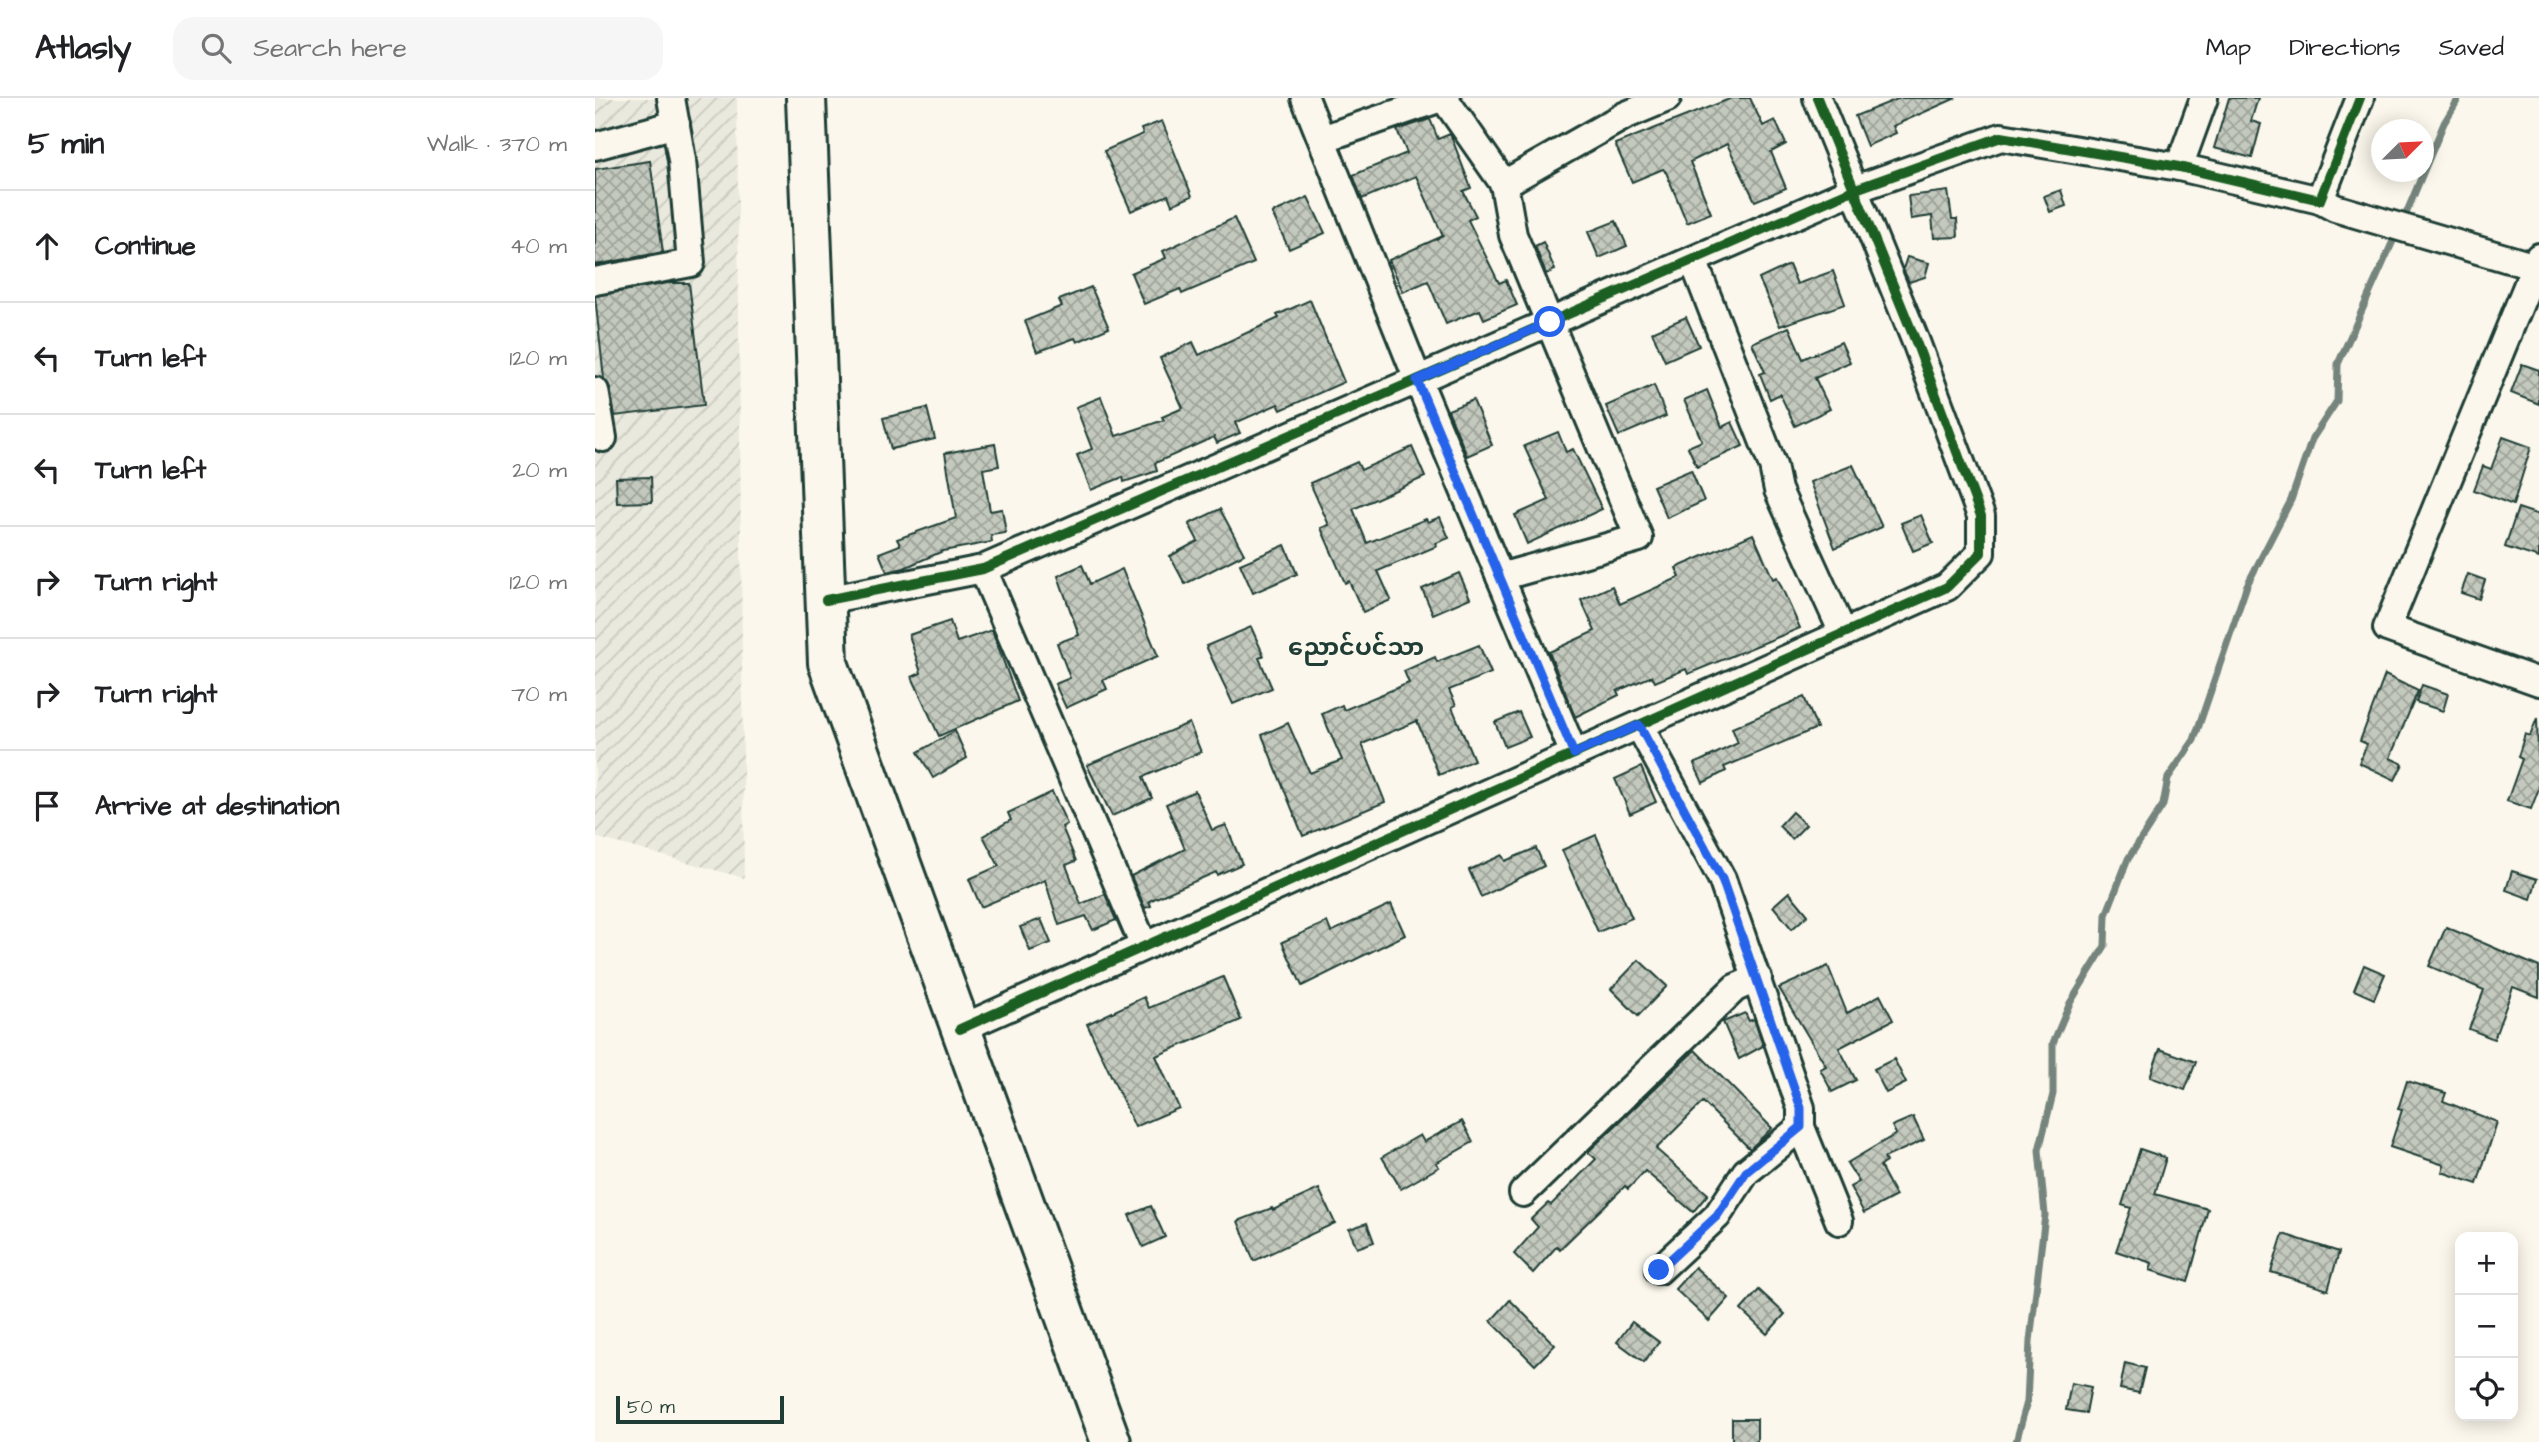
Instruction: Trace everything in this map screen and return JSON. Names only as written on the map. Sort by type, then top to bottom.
[{"type":"highway","points":[[806,98],[828,663],[1111,1442]]},
{"type":"street","points":[[595,281],[691,263],[671,98]]},
{"type":"street","points":[[1305,98],[1417,380],[1574,754]]},
{"type":"street","points":[[1322,139],[1442,98],[1504,184],[1513,235],[1639,538],[1500,577]]},
{"type":"street","points":[[1504,184],[1621,107],[1667,98]]},
{"type":"street","points":[[960,1029],[1947,587],[1981,553],[1981,516],[1916,342],[1817,98]]},
{"type":"street","points":[[2179,167],[2204,98]]},
{"type":"street","points":[[2319,200],[2360,98]]},
{"type":"street","points":[[595,146],[676,124]]},
{"type":"street","points":[[826,600],[983,569],[1853,190],[2001,137],[2179,167],[2319,200],[2335,208],[2538,264],[2388,628],[2539,682]]},
{"type":"street","points":[[1693,260],[1773,466],[1777,490],[1843,634]]},
{"type":"street","points":[[595,391],[603,438]]},
{"type":"street","points":[[983,569],[1143,946]]},
{"type":"street","points":[[1639,725],[1722,879],[1801,1108],[1801,1127],[1839,1221]]},
{"type":"street","points":[[1523,1193],[1735,988],[1758,978]]},
{"type":"street","points":[[1659,1270],[1717,1216],[1746,1172],[1801,1127]]},
{"type":"shaded area","points":[[595,98],[737,98],[744,878],[595,837]]},
{"type":"building","points":[[1732,98],[1750,98],[1763,126],[1775,120],[1786,144],[1771,152],[1786,188],[1755,201],[1727,144],[1690,162],[1711,213],[1687,223],[1666,172],[1663,169],[1632,182],[1615,144]]},
{"type":"building","points":[[1900,98],[1956,98],[1893,126],[1896,133],[1867,146],[1855,116]]},
{"type":"building","points":[[2229,98],[2258,98],[2251,121],[2261,124],[2252,158],[2214,148]]},
{"type":"building","points":[[1430,119],[1438,139],[1450,134],[1451,136],[1471,188],[1463,191],[1476,216],[1468,220],[1499,283],[1506,280],[1517,305],[1484,319],[1480,310],[1446,324],[1428,281],[1403,292],[1389,260],[1443,236],[1416,176],[1362,199],[1353,175],[1407,153],[1397,130]]},
{"type":"building","points":[[1162,121],[1192,196],[1172,205],[1168,195],[1131,211],[1104,151],[1143,134],[1141,129]]},
{"type":"building","points":[[650,161],[663,252],[595,265],[595,169]]},
{"type":"building","points":[[2061,190],[2066,206],[2050,212],[2044,196]]},
{"type":"building","points":[[1948,191],[1952,219],[1957,219],[1958,237],[1934,238],[1932,216],[1911,219],[1908,196]]},
{"type":"building","points":[[1308,197],[1325,233],[1289,249],[1272,213]]},
{"type":"building","points":[[1234,218],[1254,263],[1182,294],[1180,289],[1144,304],[1131,273],[1166,258],[1163,251]]},
{"type":"building","points":[[1616,221],[1627,246],[1599,258],[1588,232]]},
{"type":"building","points":[[1543,242],[1555,270],[1546,274],[1535,246]]},
{"type":"building","points":[[1907,257],[1929,263],[1925,277],[1909,282],[1903,269]]},
{"type":"building","points":[[1789,265],[1797,284],[1833,271],[1845,304],[1780,326],[1759,279]]},
{"type":"building","points":[[668,283],[689,283],[704,405],[615,416],[610,388],[604,379],[595,296]]},
{"type":"building","points":[[1091,287],[1109,328],[1077,342],[1075,338],[1037,352],[1025,321],[1062,306],[1059,300]]},
{"type":"building","points":[[1310,300],[1344,382],[1281,410],[1278,404],[1235,423],[1240,433],[1217,443],[1214,437],[1155,463],[1157,471],[1124,482],[1123,477],[1091,490],[1077,455],[1092,449],[1076,407],[1101,397],[1116,436],[1164,420],[1162,417],[1183,408],[1160,358],[1193,342],[1199,355],[1279,318],[1277,315]]},
{"type":"building","points":[[1686,317],[1699,346],[1665,361],[1652,332]]},
{"type":"building","points":[[1789,327],[1803,359],[1841,342],[1850,362],[1815,378],[1830,409],[1795,426],[1780,394],[1770,399],[1760,374],[1765,372],[1752,343]]},
{"type":"building","points":[[2522,364],[2539,370],[2539,404],[2511,393]]},
{"type":"building","points":[[1654,385],[1666,416],[1619,436],[1606,406]]},
{"type":"building","points":[[1707,390],[1722,427],[1732,422],[1743,446],[1697,467],[1688,447],[1702,441],[1684,400]]},
{"type":"building","points":[[1473,400],[1492,445],[1467,456],[1448,410]]},
{"type":"building","points":[[927,408],[935,439],[891,449],[883,418]]},
{"type":"building","points":[[1558,432],[1566,452],[1573,449],[1602,509],[1527,544],[1515,515],[1549,500],[1524,446]]},
{"type":"building","points":[[2503,437],[2531,447],[2513,505],[2474,490],[2483,466],[2491,469]]},
{"type":"building","points":[[995,444],[999,466],[983,469],[990,511],[1002,509],[1006,533],[991,535],[992,542],[943,551],[904,568],[887,572],[879,553],[900,545],[897,539],[956,518],[945,453]]},
{"type":"building","points":[[1412,447],[1425,477],[1353,509],[1367,543],[1426,519],[1428,522],[1440,517],[1449,538],[1436,543],[1437,546],[1378,571],[1391,600],[1363,612],[1349,581],[1345,583],[1321,528],[1329,525],[1310,483],[1357,462],[1361,470]]},
{"type":"building","points":[[1853,465],[1882,527],[1835,548],[1810,482]]},
{"type":"building","points":[[1691,470],[1704,501],[1667,518],[1653,486]]},
{"type":"building","points":[[651,477],[652,502],[617,503],[616,478]]},
{"type":"building","points":[[2518,508],[2539,515],[2539,558],[2505,547]]},
{"type":"building","points":[[1220,509],[1244,554],[1185,584],[1170,556],[1198,541],[1189,524]]},
{"type":"building","points":[[1921,515],[1933,543],[1913,551],[1901,523]]},
{"type":"building","points":[[1753,534],[1773,579],[1777,577],[1800,628],[1688,674],[1686,669],[1655,682],[1652,676],[1617,691],[1619,695],[1575,717],[1549,652],[1595,631],[1581,600],[1612,586],[1620,604],[1680,577],[1676,568]]},
{"type":"building","points":[[1285,545],[1297,574],[1253,593],[1240,564]]},
{"type":"building","points":[[1082,565],[1090,584],[1122,569],[1158,656],[1103,680],[1107,689],[1066,708],[1055,684],[1070,678],[1057,643],[1079,635],[1058,576]]},
{"type":"building","points":[[1459,573],[1470,598],[1433,614],[1422,589]]},
{"type":"building","points":[[2468,574],[2485,580],[2479,599],[2461,593]]},
{"type":"building","points":[[950,621],[957,642],[992,630],[1018,701],[939,736],[912,677],[921,673],[909,635]]},
{"type":"building","points":[[1251,627],[1264,656],[1259,658],[1272,688],[1233,704],[1206,646]]},
{"type":"building","points":[[1479,645],[1491,673],[1449,690],[1456,705],[1452,707],[1474,760],[1439,775],[1417,721],[1362,744],[1385,802],[1303,836],[1262,735],[1288,723],[1310,773],[1342,760],[1322,714],[1342,705],[1344,710],[1409,683],[1404,671],[1435,657],[1437,662]]},
{"type":"building","points":[[2385,675],[2418,691],[2390,758],[2403,764],[2395,780],[2359,763],[2367,744],[2360,741]]},
{"type":"building","points":[[2422,685],[2448,694],[2443,711],[2416,702]]},
{"type":"building","points":[[1804,697],[1817,728],[1724,767],[1726,771],[1703,783],[1694,764],[1738,743],[1732,728]]},
{"type":"building","points":[[1519,712],[1530,737],[1505,747],[1495,722]]},
{"type":"building","points":[[2537,718],[2539,788],[2531,809],[2507,801],[2522,759],[2518,757],[2525,734],[2530,736]]},
{"type":"building","points":[[1189,723],[1201,752],[1143,777],[1152,798],[1112,816],[1087,765]]},
{"type":"building","points":[[955,731],[967,758],[933,778],[918,752]]},
{"type":"building","points":[[1641,767],[1656,802],[1630,814],[1615,779]]},
{"type":"building","points":[[1195,791],[1212,830],[1226,825],[1242,864],[1217,875],[1216,872],[1149,901],[1151,906],[1145,908],[1131,876],[1185,849],[1166,804]]},
{"type":"building","points":[[1052,792],[1067,824],[1062,827],[1076,861],[1066,865],[1081,904],[1105,894],[1116,920],[1093,930],[1086,916],[1059,925],[1045,880],[981,907],[969,879],[999,866],[983,836],[1011,820],[1008,813]]},
{"type":"building","points":[[1792,812],[1806,825],[1792,839],[1779,826]]},
{"type":"building","points":[[1596,835],[1632,918],[1598,932],[1562,850]]},
{"type":"building","points":[[1536,848],[1544,866],[1481,897],[1469,870],[1502,855],[1505,861]]},
{"type":"building","points":[[2512,871],[2537,879],[2531,899],[2506,890]]},
{"type":"building","points":[[1789,892],[1808,915],[1792,929],[1773,906]]},
{"type":"building","points":[[1391,904],[1405,935],[1302,986],[1282,942],[1327,922],[1331,932]]},
{"type":"building","points":[[1041,919],[1051,943],[1030,951],[1020,927]]},
{"type":"building","points":[[2446,927],[2539,967],[2539,997],[2513,987],[2494,1039],[2469,1029],[2484,990],[2429,966]]},
{"type":"building","points":[[1639,960],[1667,986],[1638,1016],[1611,989]]},
{"type":"building","points":[[2364,965],[2385,974],[2374,999],[2354,990]]},
{"type":"building","points":[[1828,966],[1847,1013],[1880,995],[1893,1020],[1839,1048],[1856,1080],[1832,1092],[1820,1069],[1826,1066],[1779,988]]},
{"type":"building","points":[[1223,977],[1241,1020],[1156,1056],[1179,1108],[1135,1127],[1087,1024],[1144,997],[1149,1008]]},
{"type":"building","points":[[1745,1013],[1749,1021],[1754,1019],[1763,1046],[1739,1059],[1723,1022]]},
{"type":"building","points":[[2160,1049],[2196,1062],[2185,1090],[2150,1077]]},
{"type":"building","points":[[1695,1050],[1772,1128],[1750,1149],[1703,1102],[1656,1149],[1708,1194],[1693,1212],[1645,1171],[1628,1189],[1625,1186],[1560,1249],[1557,1246],[1533,1273],[1514,1254],[1538,1227],[1531,1219],[1548,1203],[1551,1205],[1596,1159],[1588,1152]]},
{"type":"building","points":[[1894,1059],[1906,1083],[1886,1093],[1874,1069]]},
{"type":"building","points":[[2407,1081],[2446,1093],[2443,1101],[2497,1122],[2477,1184],[2442,1172],[2444,1165],[2390,1147],[2402,1110],[2398,1109]]},
{"type":"building","points":[[1913,1117],[1924,1140],[1884,1158],[1886,1162],[1880,1166],[1896,1196],[1864,1213],[1850,1187],[1859,1182],[1847,1163],[1896,1134],[1892,1126]]},
{"type":"building","points":[[1462,1121],[1473,1142],[1436,1163],[1439,1167],[1401,1189],[1382,1157],[1420,1135],[1424,1142]]},
{"type":"building","points":[[2140,1149],[2166,1158],[2155,1194],[2208,1209],[2188,1282],[2150,1270],[2152,1263],[2116,1251],[2131,1208],[2122,1205]]},
{"type":"building","points":[[1319,1189],[1335,1223],[1254,1261],[1238,1221],[1272,1208],[1273,1210]]},
{"type":"building","points":[[1151,1206],[1165,1237],[1143,1247],[1129,1215]]},
{"type":"building","points":[[1367,1223],[1374,1242],[1357,1248],[1349,1229]]},
{"type":"building","points":[[2283,1234],[2339,1252],[2328,1290],[2271,1272]]},
{"type":"building","points":[[1695,1267],[1729,1298],[1709,1321],[1675,1289]]},
{"type":"building","points":[[1759,1290],[1785,1314],[1767,1334],[1741,1310]]},
{"type":"building","points":[[1510,1300],[1555,1345],[1535,1365],[1491,1321]]},
{"type":"building","points":[[1632,1322],[1659,1342],[1644,1362],[1617,1342]]},
{"type":"building","points":[[2125,1363],[2145,1368],[2139,1393],[2120,1389]]},
{"type":"building","points":[[2071,1383],[2091,1387],[2086,1413],[2066,1410]]},
{"type":"building","points":[[1732,1419],[1757,1419],[1757,1442],[1732,1442]]},
{"type":"waterway","points":[[2403,221],[2444,123],[2459,98]]},
{"type":"waterway","points":[[2016,1442],[2027,1402],[2030,1341],[2045,1215],[2039,1150],[2053,1094],[2053,1043],[2070,1003],[2105,946],[2106,915],[2128,859],[2163,805],[2168,778],[2194,740],[2247,585],[2291,500],[2312,439],[2337,401],[2338,364],[2397,232]]},
{"type":"cycle path","points":[[960,1029],[1947,587],[1981,553],[1981,516],[1916,342],[1817,98]]},
{"type":"cycle path","points":[[826,600],[983,569],[1853,190],[2001,137],[2179,167],[2320,200],[2360,98]]},
{"type":"district","name":"ညောင်ပင်သာ","points":[[1356,648]]},
{"type":"route","points":[[1550,322],[1417,380],[1574,754],[1639,725],[1722,879],[1801,1108],[1801,1127],[1746,1172],[1717,1216],[1659,1270]]}]
